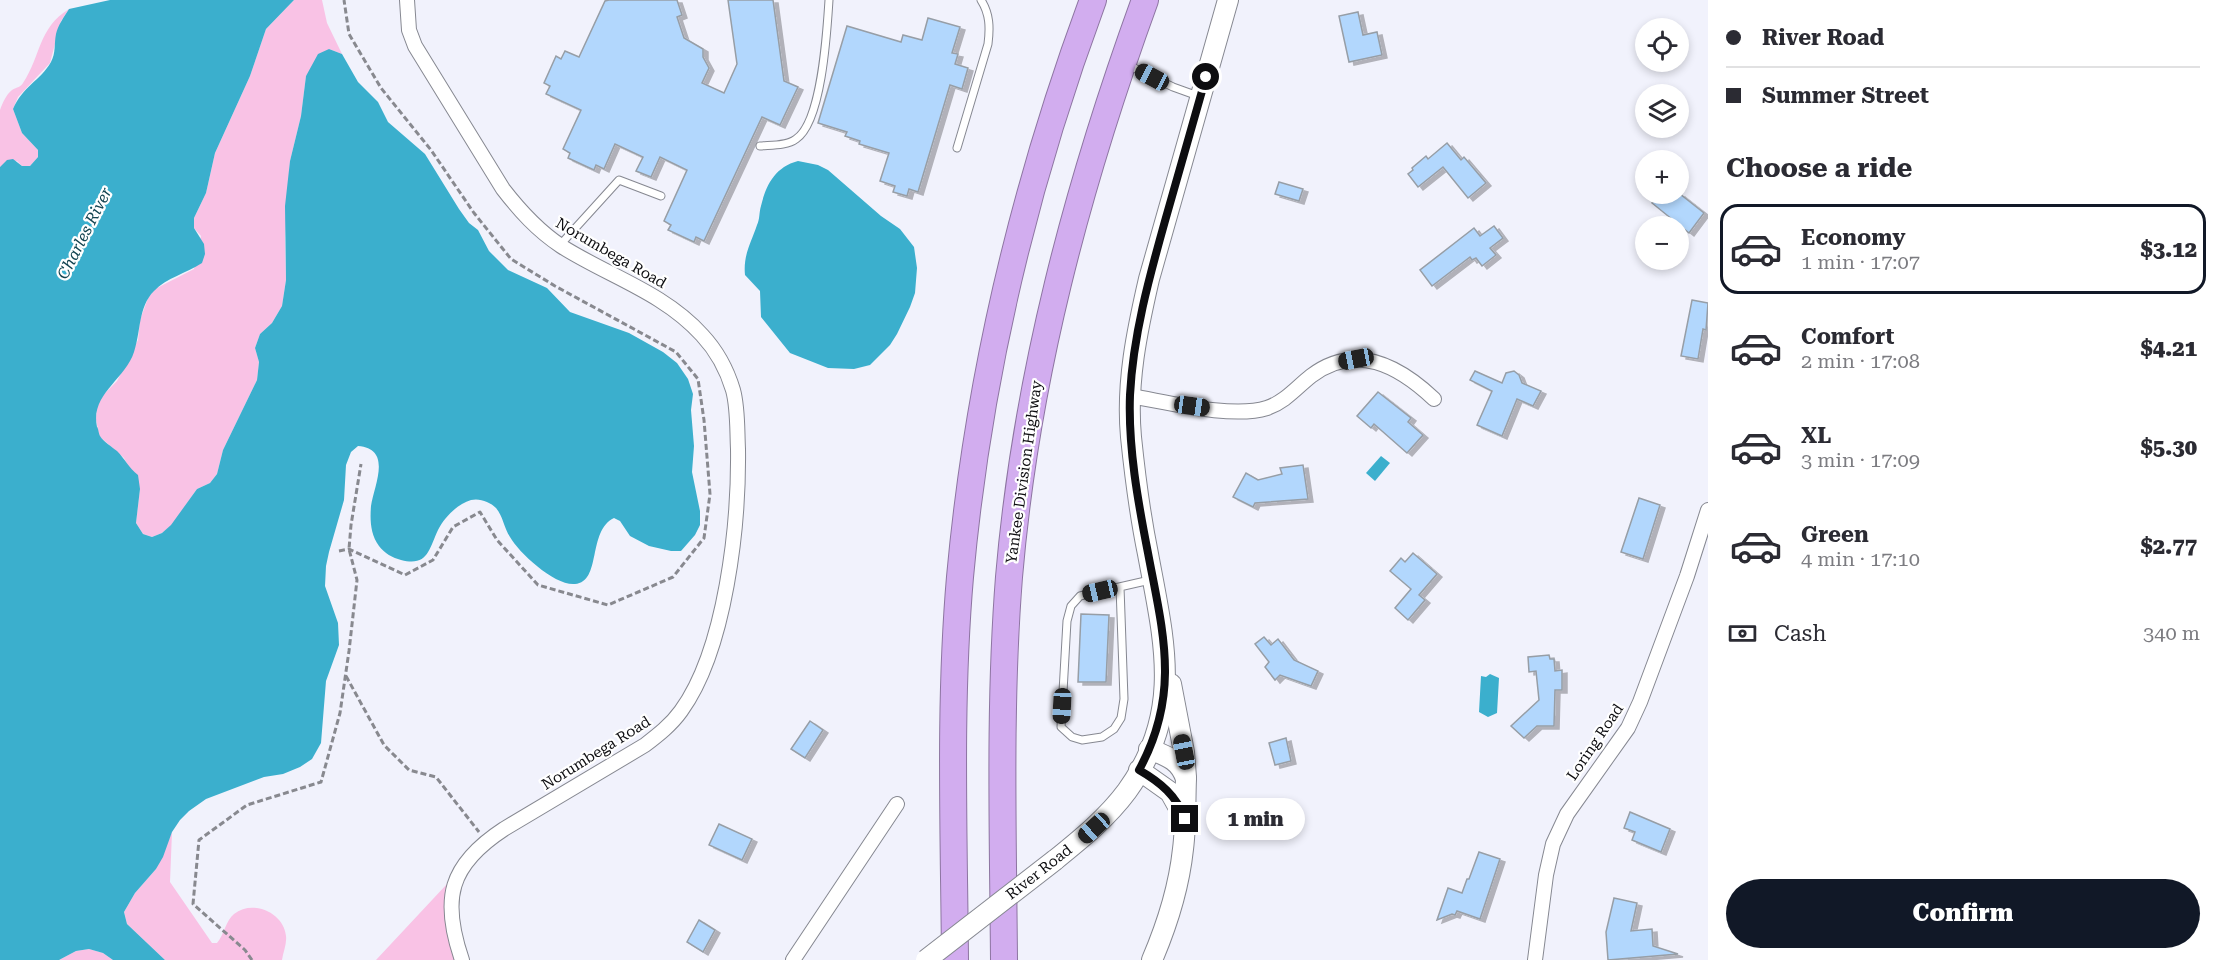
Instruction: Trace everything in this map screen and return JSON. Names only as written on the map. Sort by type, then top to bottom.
[{"type":"highway","points":[[955,960],[954,689],[960,577],[976,446],[996,333],[1024,214],[1056,104],[1093,0]]},
{"type":"highway","name":"Yankee Division Highway","points":[[1004,960],[1003,685],[1009,586],[1020,485],[1034,394],[1059,276],[1096,142],[1145,0]]},
{"type":"main road","name":"River Road","points":[[926,960],[1055,860],[1106,815],[1127,790],[1149,749],[1164,696],[1166,655],[1133,456],[1130,396],[1134,353],[1149,279],[1228,0]]},
{"type":"main road","points":[[1152,960],[1176,886],[1183,849],[1185,819],[1184,752],[1166,655]]},
{"type":"main road","points":[[1149,749],[1174,760],[1184,772],[1186,779]]},
{"type":"main road","points":[[1139,770],[1170,792],[1182,809],[1185,819]]},
{"type":"street","name":"Norumbega Road","points":[[407,0],[409,30],[415,46],[503,189],[531,223],[560,245],[657,297],[691,324],[717,354],[733,391],[736,411],[738,491],[735,529],[717,626],[701,675],[681,711],[666,729],[645,745],[486,841],[471,854],[461,869],[450,905],[452,924],[462,960]]},
{"type":"street","points":[[1130,396],[1227,411],[1269,408],[1292,393],[1313,375],[1335,363],[1356,359],[1378,361],[1405,374],[1434,399]]},
{"type":"street","name":"Loring Road","points":[[1535,960],[1546,875],[1553,844],[1567,814],[1628,728],[1641,702],[1687,576],[1708,510]]},
{"type":"street","points":[[794,960],[897,804]]},
{"type":"lane","points":[[760,146],[796,140],[807,128],[820,81],[829,0]]},
{"type":"lane","points":[[957,148],[988,45],[988,14],[981,0]]},
{"type":"lane","points":[[1123,62],[1173,87],[1201,96]]},
{"type":"lane","points":[[560,245],[619,180],[661,196]]},
{"type":"lane","points":[[1119,587],[1124,699],[1121,718],[1114,729],[1102,737],[1082,740],[1072,737],[1061,727],[1067,621],[1071,606],[1080,596],[1119,587],[1153,580]]},
{"type":"path","points":[[339,552],[349,549],[405,575],[433,560],[453,527],[480,512],[497,540],[538,585],[608,604],[673,577],[704,538],[710,494],[698,378],[676,352],[555,286],[511,259],[474,213],[431,150],[381,88],[349,34],[344,0]]},
{"type":"path","points":[[252,960],[245,950],[193,904],[198,840],[247,805],[321,782],[340,713],[346,676],[357,580],[349,549],[361,464]]},
{"type":"path","points":[[346,676],[384,746],[409,770],[436,777],[486,841]]},
{"type":"shaded area","points":[[294,0],[322,0],[327,23],[342,54],[329,49],[306,76],[301,116],[290,161],[285,237],[286,280],[282,306],[272,323],[260,334],[255,348],[259,362],[257,380],[223,450],[217,474],[210,483],[197,489],[172,525],[152,537],[143,534],[136,523],[140,489],[124,458],[99,436],[96,419],[97,406],[103,395],[117,381],[138,340],[140,320],[148,298],[155,289],[194,269],[201,236],[194,228],[194,218],[206,193],[215,153],[250,76],[266,29]]},
{"type":"shaded area","points":[[69,9],[61,21],[50,63],[18,97],[13,109],[22,133],[38,150],[38,157],[30,166],[22,166],[17,161],[0,167],[0,110],[2,104],[12,90],[23,83],[51,25]]},
{"type":"shaded area","points":[[172,832],[170,882],[212,943],[217,943],[234,914],[250,908],[258,908],[274,915],[284,928],[286,939],[282,960],[165,960],[127,924],[124,912],[135,893],[156,869]]},
{"type":"shaded area","points":[[461,869],[450,905],[462,960],[376,960]]},
{"type":"shaded area","points":[[89,949],[103,953],[113,960],[59,960],[76,951]]},
{"type":"water","name":"Charles River","points":[[110,0],[294,0],[266,29],[250,76],[215,153],[206,193],[194,218],[194,228],[204,244],[205,254],[202,263],[164,283],[149,297],[142,312],[130,362],[103,396],[96,415],[100,436],[138,475],[140,489],[136,523],[143,534],[152,537],[162,533],[171,525],[197,489],[210,483],[217,474],[223,450],[257,380],[259,362],[255,348],[260,334],[272,323],[282,306],[286,280],[285,206],[290,161],[301,116],[306,76],[318,54],[329,49],[342,54],[358,82],[378,102],[388,122],[425,154],[459,209],[469,223],[478,230],[489,251],[508,270],[547,288],[570,312],[629,333],[663,352],[677,363],[688,379],[693,394],[692,472],[700,511],[700,525],[695,535],[681,551],[671,551],[649,546],[630,536],[620,521],[614,518],[606,524],[600,534],[589,575],[583,581],[575,584],[558,580],[538,567],[515,544],[496,508],[485,501],[471,500],[447,516],[422,559],[410,562],[401,560],[383,551],[374,537],[371,511],[379,469],[378,461],[369,449],[358,446],[351,452],[346,465],[344,500],[326,566],[325,586],[338,623],[339,645],[326,681],[321,743],[312,759],[283,774],[264,777],[206,799],[180,820],[172,832],[156,869],[135,893],[124,912],[127,924],[165,960],[113,960],[103,953],[89,949],[76,951],[59,960],[0,960],[0,167],[7,160],[13,159],[22,166],[30,166],[38,157],[38,150],[22,133],[13,109],[17,101],[51,62],[54,55],[55,38],[61,21],[69,9]]},
{"type":"water","points":[[798,161],[818,165],[828,170],[881,216],[900,229],[914,247],[917,268],[915,293],[910,307],[890,345],[870,365],[854,369],[828,368],[790,353],[761,317],[760,291],[745,275],[746,255],[769,184],[783,168]]},
{"type":"water","points":[[1381,456],[1390,463],[1375,481],[1366,473]]},
{"type":"water","points":[[1490,674],[1499,678],[1497,713],[1488,717],[1479,712],[1481,676],[1486,677]]},
{"type":"building","points":[[677,0],[682,15],[677,17],[684,38],[703,49],[703,57],[709,68],[702,83],[724,93],[737,64],[728,0],[773,0],[784,81],[798,87],[780,125],[762,117],[704,241],[696,237],[694,242],[668,230],[671,225],[664,221],[687,170],[660,157],[651,177],[636,171],[643,157],[615,144],[604,169],[596,165],[594,170],[568,158],[570,153],[563,149],[581,110],[546,94],[550,86],[544,83],[556,56],[561,59],[565,51],[579,57],[605,1]]},
{"type":"building","points":[[1358,12],[1363,35],[1377,32],[1382,55],[1349,62],[1339,16]]},
{"type":"building","points":[[928,18],[960,27],[952,53],[958,54],[955,64],[968,68],[962,89],[950,85],[918,192],[909,189],[907,196],[893,192],[895,186],[880,181],[889,153],[859,144],[860,141],[845,136],[847,132],[818,123],[847,26],[901,42],[903,35],[922,40]]},
{"type":"building","points":[[1447,143],[1461,160],[1464,157],[1486,183],[1468,198],[1443,167],[1418,187],[1408,174],[1426,156],[1428,159]]},
{"type":"building","points":[[1279,182],[1303,189],[1299,201],[1275,194]]},
{"type":"building","points":[[1689,201],[1704,213],[1689,233],[1689,216],[1668,216],[1653,204],[1689,204]]},
{"type":"building","points":[[1494,226],[1503,238],[1490,248],[1496,255],[1482,266],[1476,258],[1472,260],[1470,257],[1432,286],[1420,270],[1474,228],[1480,236]]},
{"type":"building","points":[[1692,300],[1708,303],[1706,330],[1703,329],[1698,359],[1681,356]]},
{"type":"building","points":[[1475,371],[1502,383],[1506,373],[1514,371],[1519,375],[1522,383],[1541,391],[1533,406],[1517,399],[1502,436],[1477,425],[1492,391],[1470,380]]},
{"type":"building","points":[[1378,392],[1411,418],[1408,422],[1423,435],[1407,453],[1374,424],[1371,428],[1357,416]]},
{"type":"building","points":[[1303,465],[1308,499],[1255,503],[1253,507],[1233,497],[1246,473],[1258,480],[1282,474],[1280,468]]},
{"type":"building","points":[[1639,498],[1660,505],[1643,559],[1621,552]]},
{"type":"building","points":[[1413,553],[1437,574],[1419,595],[1425,600],[1408,620],[1395,608],[1411,589],[1390,571],[1401,558],[1405,562]]},
{"type":"building","points":[[1081,614],[1109,615],[1106,682],[1078,682]]},
{"type":"building","points":[[1264,637],[1271,645],[1278,639],[1294,660],[1318,671],[1311,686],[1280,675],[1275,680],[1265,667],[1269,662],[1255,644]]},
{"type":"building","points":[[1549,655],[1550,659],[1554,659],[1555,671],[1562,670],[1562,690],[1555,690],[1554,726],[1537,726],[1524,738],[1511,726],[1539,700],[1536,671],[1529,672],[1528,657]]},
{"type":"building","points":[[810,721],[823,730],[805,758],[791,749]]},
{"type":"building","points":[[1286,738],[1291,761],[1275,765],[1269,743]]},
{"type":"building","points":[[1630,812],[1670,829],[1661,852],[1632,840],[1635,832],[1624,828]]},
{"type":"building","points":[[719,824],[752,839],[742,860],[709,845]]},
{"type":"building","points":[[1479,852],[1500,859],[1480,919],[1457,911],[1455,915],[1437,920],[1448,888],[1462,893]]},
{"type":"building","points":[[1614,898],[1637,903],[1631,931],[1652,929],[1653,946],[1678,954],[1608,960],[1606,932]]},
{"type":"building","points":[[699,920],[715,930],[703,952],[687,942]]},
{"type":"route","points":[[1185,819],[1182,809],[1170,792],[1139,770],[1154,737],[1162,710],[1166,655],[1142,522],[1133,456],[1130,396],[1134,353],[1149,279],[1206,77]]}]
